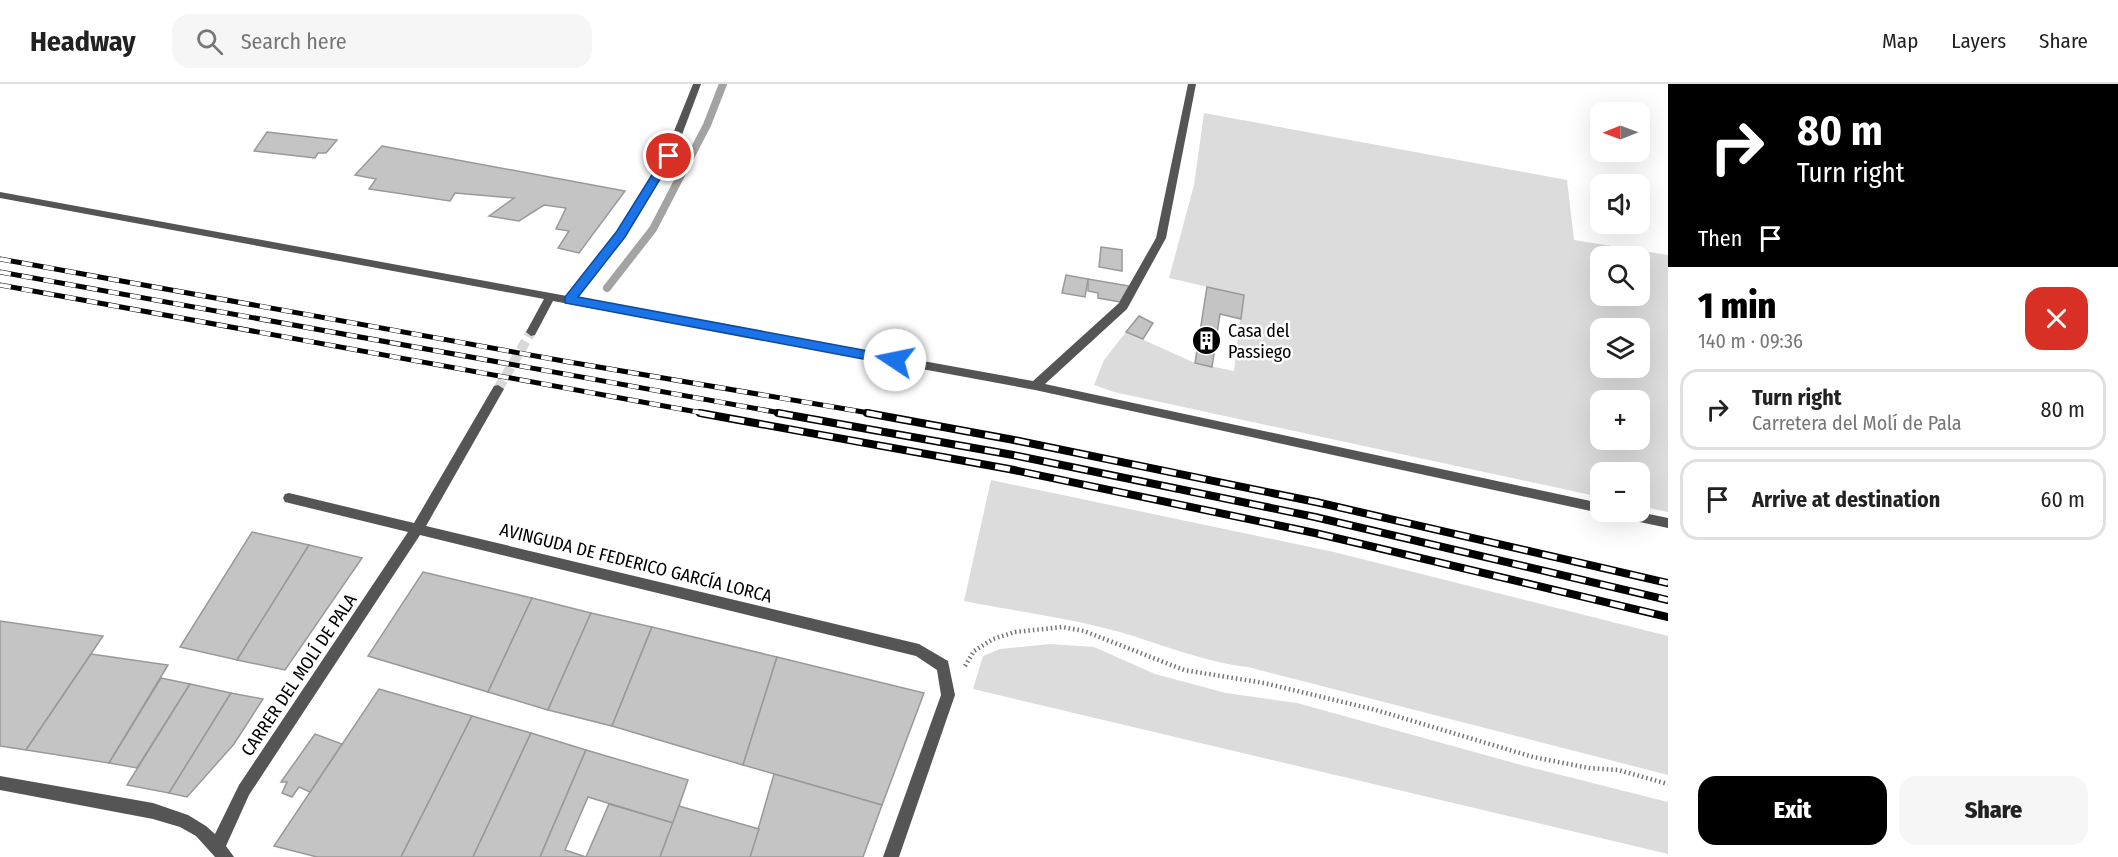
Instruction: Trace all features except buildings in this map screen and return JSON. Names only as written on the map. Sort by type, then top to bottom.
[{"type":"street","points":[[570,300],[621,234],[669,156],[697,84]]},
{"type":"street","points":[[1035,386],[1123,306],[1161,238],[1192,84]]},
{"type":"street","points":[[0,195],[1035,386],[1590,506]]},
{"type":"street","points":[[531,332],[551,296]]},
{"type":"street","name":"CARRER DEL MOLÍ DE PALA","points":[[221,852],[244,790],[418,528],[498,389]]},
{"type":"street","name":"AVINGUDA DE FEDERICO GARCÍA LORCA","points":[[289,498],[919,650],[943,666],[948,695]]},
{"type":"street","points":[[1650,519],[1668,523]]},
{"type":"street","points":[[891,857],[948,695]]},
{"type":"street","points":[[0,783],[153,811],[183,820],[201,831],[221,852]]},
{"type":"path","points":[[948,695],[974,651],[993,639],[1015,632],[1062,627],[1084,631],[1184,670],[1264,683],[1376,710],[1533,757],[1589,768],[1618,770],[1668,784]]},
{"type":"shaded area","points":[[1204,113],[1567,180],[1574,240],[1612,246],[1590,246],[1590,306],[1650,306],[1650,252],[1668,255],[1668,512],[1650,508],[1650,462],[1590,462],[1590,495],[1114,392],[1094,385],[1104,360],[1126,332],[1195,363],[1234,371],[1243,295],[1169,278],[1194,185]]},
{"type":"shaded area","points":[[991,480],[1334,552],[1668,636],[1668,775],[1248,667],[1213,661],[1094,625],[964,601]]},
{"type":"shaded area","points":[[1050,644],[1094,647],[1155,674],[1226,693],[1297,703],[1525,766],[1668,802],[1668,854],[973,689],[983,656],[1000,649]]},
{"type":"waterway","points":[[607,288],[653,229],[707,125],[723,84]]},
{"type":"tunnel","points":[[498,389],[531,332]]},
{"type":"railway","points":[[0,259],[569,362],[875,414]]},
{"type":"railway","points":[[0,272],[786,414]]},
{"type":"railway","points":[[0,285],[708,414]]},
{"type":"railway","points":[[700,413],[1009,469],[1315,533],[1668,617]]},
{"type":"railway","points":[[778,413],[1013,455],[1315,517],[1668,600]]},
{"type":"railway","points":[[867,413],[1014,440],[1316,502],[1668,583]]},
{"type":"place","name":"Casa del Passiego","points":[[1207,341]]},
{"type":"route","points":[[669,156],[621,234],[570,300],[895,360]]}]
